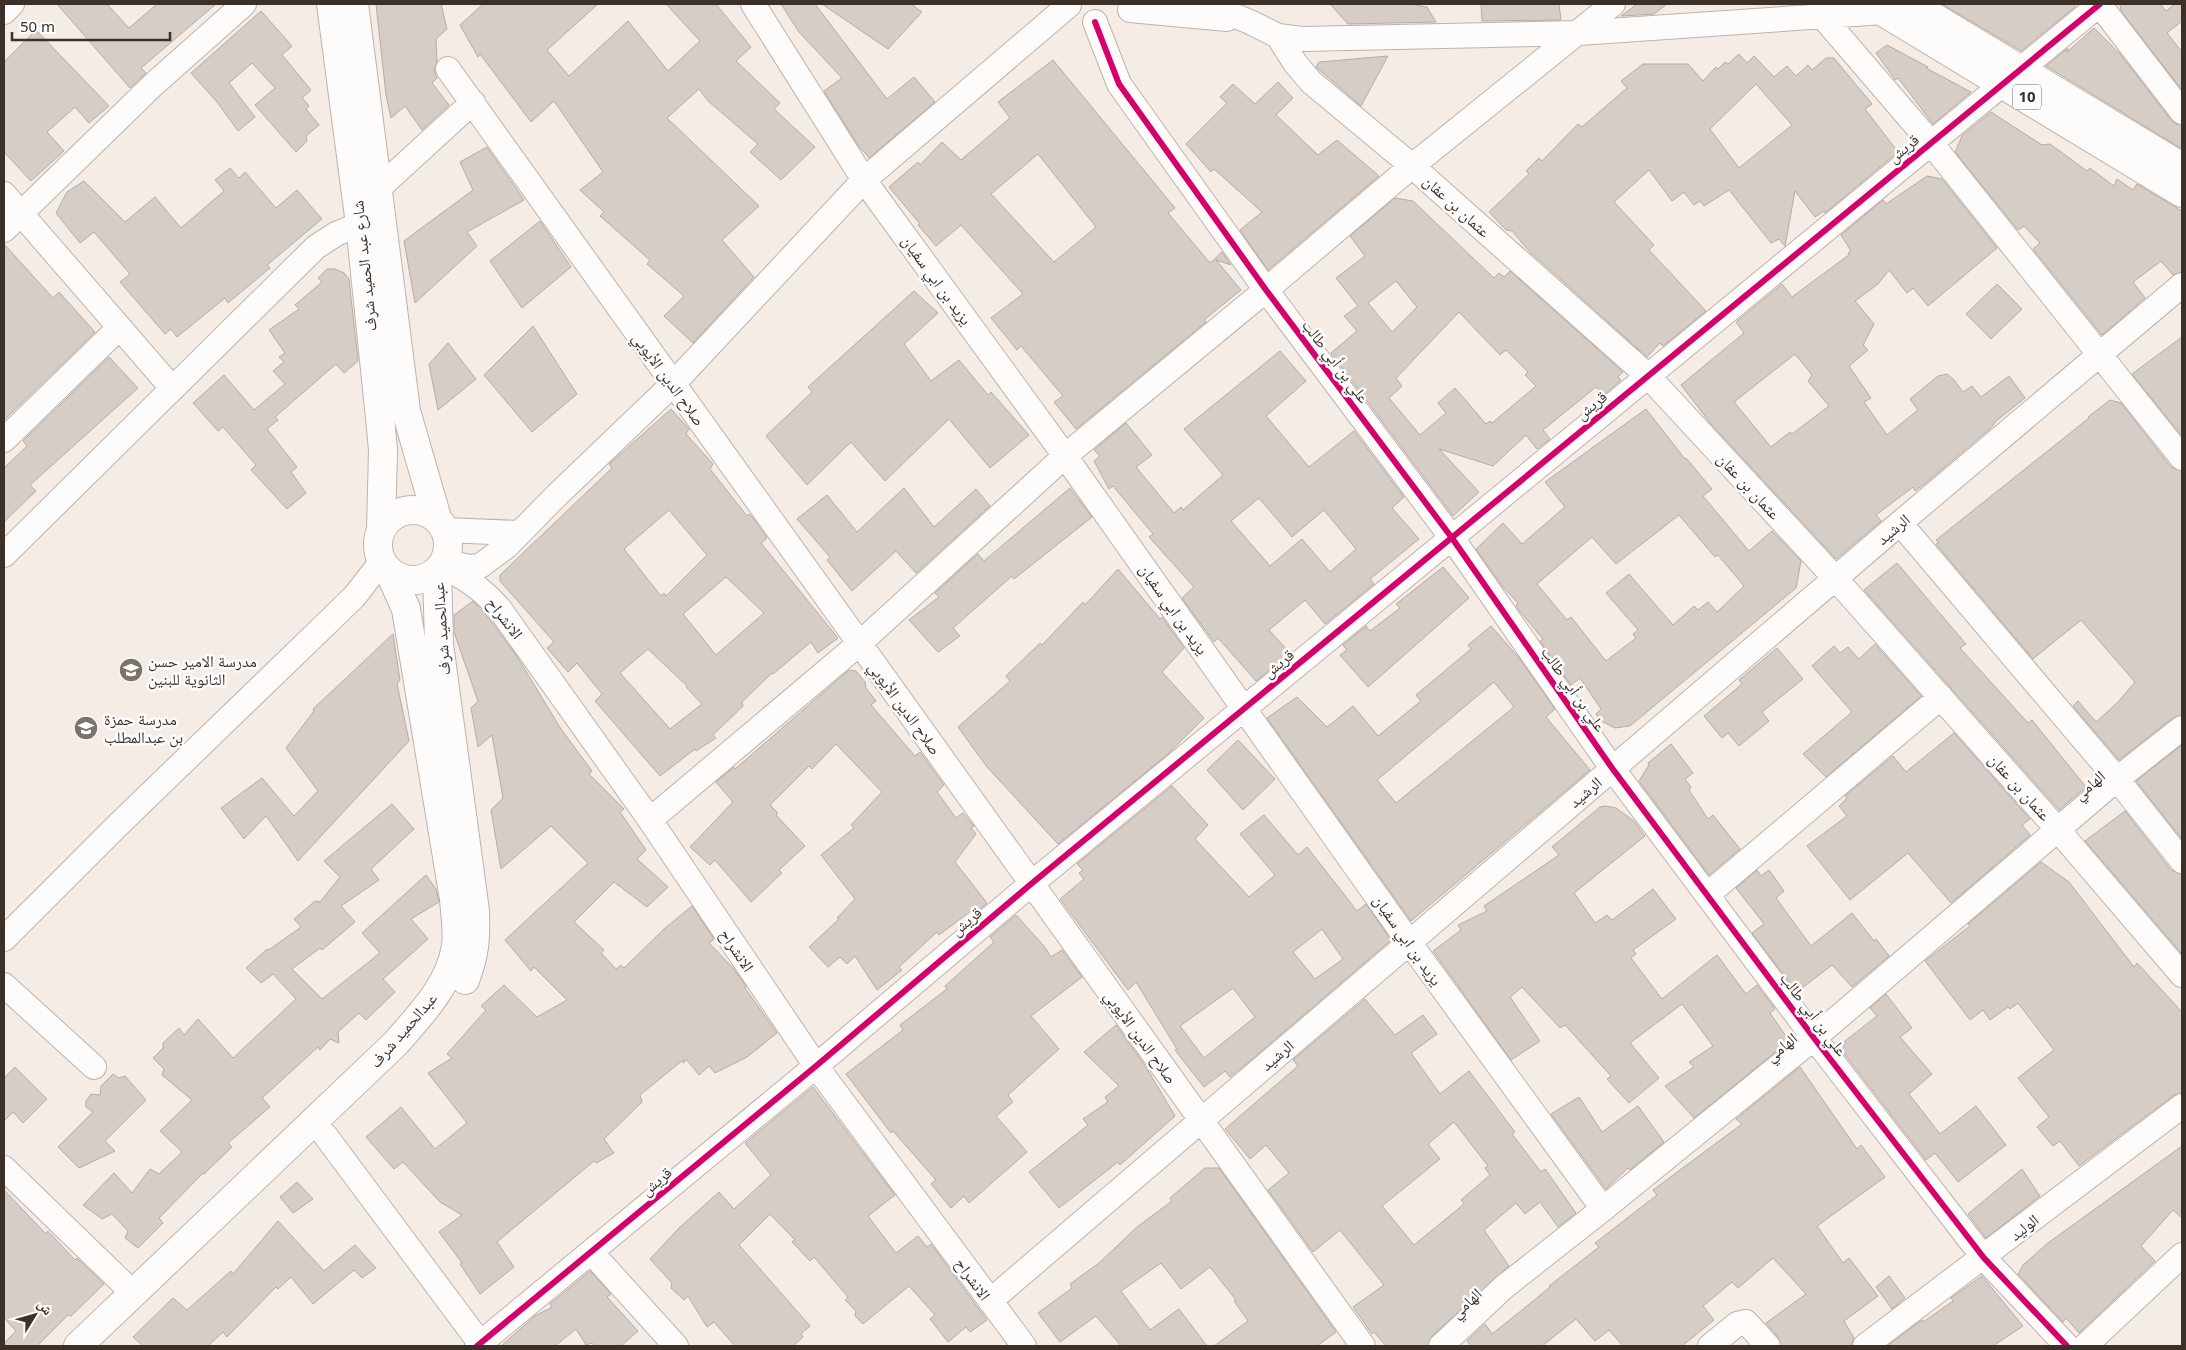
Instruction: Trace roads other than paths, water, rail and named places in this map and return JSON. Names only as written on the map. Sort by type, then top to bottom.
[{"type":"main road","name":"شارع عبد الحميد شرف","points":[[331,4],[360,224],[383,450],[380,530]]},
{"type":"main road","name":"شارع عبد الحميد شرف","points":[[354,4],[406,411],[441,524]]},
{"type":"main road","name":"10","points":[[1912,4],[2012,76],[2182,193]]},
{"type":"main road","name":"10","points":[[1877,8],[2012,76],[2182,167]]},
{"type":"main road","points":[[417,509],[428,512],[441,524],[449,546],[441,566],[428,577],[413,580],[398,577],[385,566],[378,551],[378,540],[380,530],[391,517],[406,510],[417,509]]},
{"type":"main road","name":"عبدالحميد شرف","points":[[78,1346],[396,1043],[432,1001],[452,964],[457,944],[454,899],[406,609],[385,566]]},
{"type":"main road","name":"عبدالحميد شرف","points":[[106,1346],[325,1135],[438,1022],[464,981],[472,961],[476,942],[474,901],[439,644],[441,566]]},
{"type":"street","points":[[4,12],[12,4]]},
{"type":"street","points":[[12,222],[154,84],[244,4]]},
{"type":"street","name":"يزيد بن ابي سفيان","points":[[753,4],[864,180],[1065,456],[1409,942],[1603,1209]]},
{"type":"street","points":[[441,566],[480,566],[507,546],[673,384],[864,180],[1069,4],[1080,16],[1095,22],[1114,20],[1131,7],[1250,22]]},
{"type":"street","points":[[1206,4],[1278,36],[1302,39],[1579,33],[1822,16],[1877,8]]},
{"type":"street","points":[[650,820],[860,644],[1065,456],[1266,290],[1412,166],[1613,4]]},
{"type":"street","points":[[2100,4],[2182,112]]},
{"type":"street","name":"قريش","points":[[478,1345],[816,1066],[1031,884],[2100,4]]},
{"type":"street","points":[[1822,16],[1931,143],[2182,458]]},
{"type":"street","name":"علي بن أبي طالب","points":[[1095,22],[1119,84],[1266,290],[1452,538],[1612,768],[1814,1038],[1984,1258],[2066,1346]]},
{"type":"street","name":"عثمان بن عفان","points":[[1278,36],[1295,64],[1311,82],[1412,166],[1648,376],[1835,578],[2058,830],[2182,975]]},
{"type":"street","name":"صلاح الدين الأيوبي","points":[[448,69],[1200,1120],[1364,1346]]},
{"type":"street","points":[[378,189],[473,102]]},
{"type":"street","points":[[4,194],[12,222],[119,328],[172,388]]},
{"type":"street","points":[[4,555],[316,246],[336,234],[360,224]]},
{"type":"street","name":"الرشيد","points":[[990,1301],[1900,522],[2182,285]]},
{"type":"street","points":[[4,440],[119,328]]},
{"type":"street","points":[[1900,522],[2117,779],[2182,861]]},
{"type":"street","points":[[441,524],[519,533]]},
{"type":"street","points":[[4,939],[119,824],[385,566]]},
{"type":"street","name":"الانشراح","points":[[441,566],[458,573],[473,583],[499,608],[650,820],[816,1066],[1024,1346]]},
{"type":"street","points":[[1706,895],[1940,697]]},
{"type":"street","name":"الهامي","points":[[1441,1346],[1504,1287],[1814,1038],[2117,779],[2182,728]]},
{"type":"street","points":[[4,985],[94,1068]]},
{"type":"street","name":"الوليد","points":[[1865,1346],[1984,1258],[2182,1106]]},
{"type":"street","points":[[325,1135],[478,1345]]},
{"type":"street","points":[[4,1168],[133,1294]]},
{"type":"street","points":[[591,1252],[676,1346]]},
{"type":"street","points":[[2085,1346],[2182,1255]]},
{"type":"street","points":[[1710,1346],[1737,1324],[1746,1322],[1768,1346]]},
{"type":"place","name":"مدرسة الامير حسن الثانوية للبنين","points":[[131,670]]},
{"type":"place","name":"مدرسة حمزة بن عبدالمطلب","points":[[86,728]]}]
